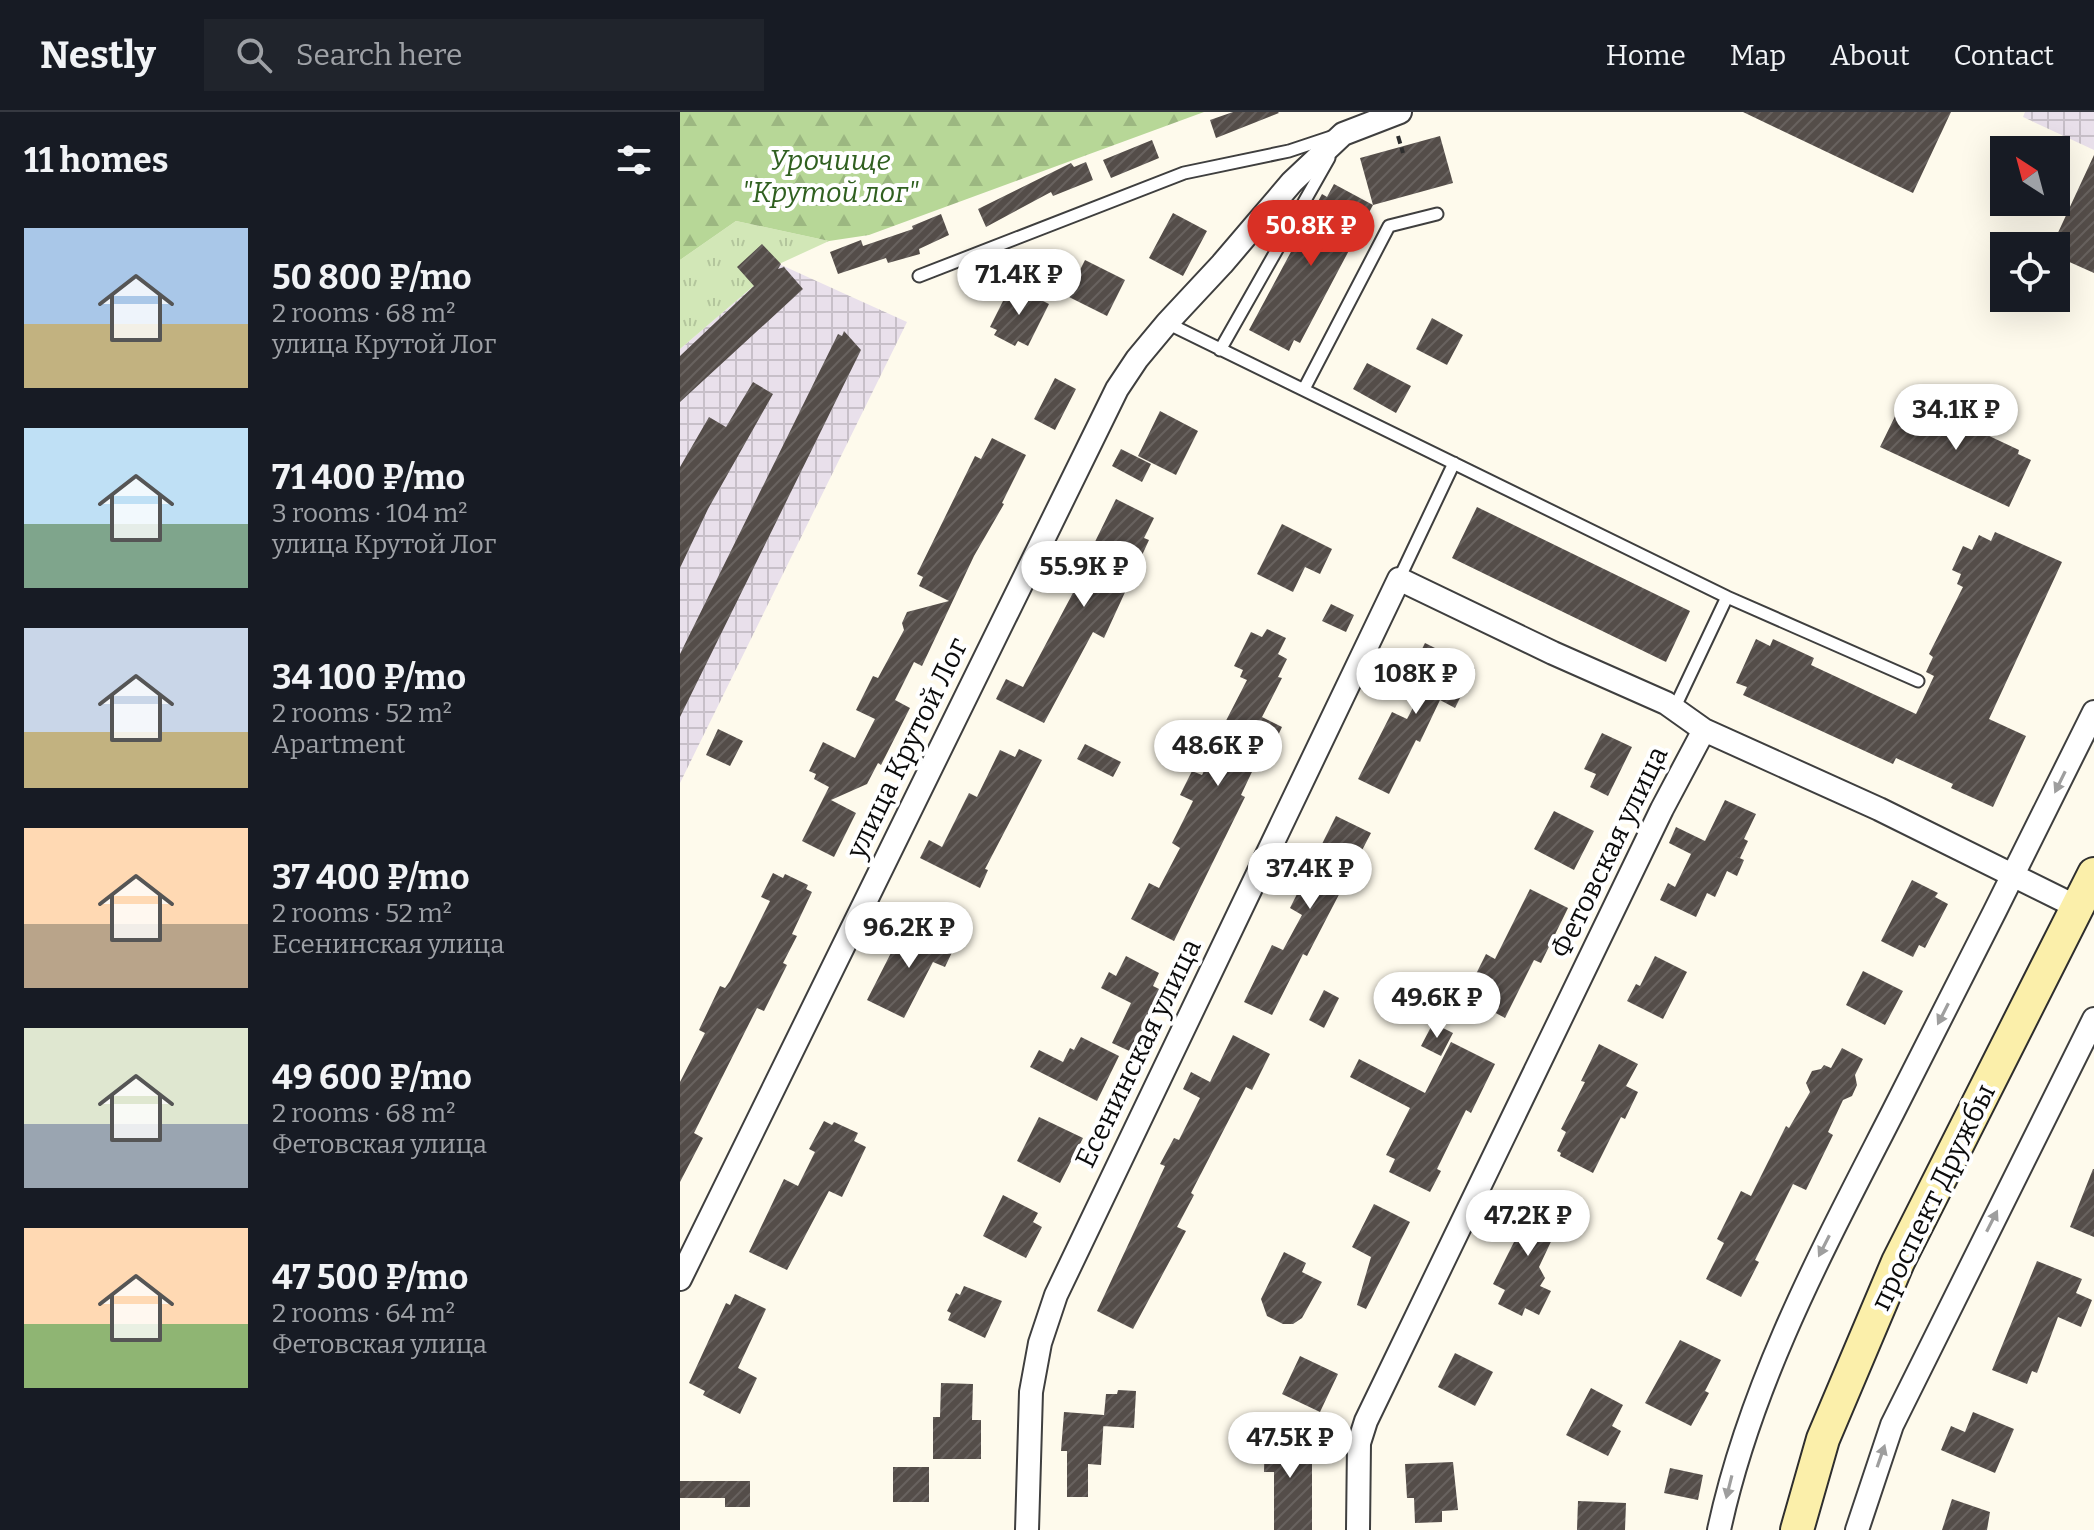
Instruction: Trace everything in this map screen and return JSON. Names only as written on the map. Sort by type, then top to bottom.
[{"type":"main road","name":"проспект Дружбы","points":[[1797,1530],[1823,1439],[1898,1262],[2094,874]]},
{"type":"street","name":"улица Крутой Лог","points":[[680,1279],[1117,389],[1167,323],[1292,182],[1343,134],[1400,112]]},
{"type":"street","points":[[1399,579],[1674,709],[1704,730],[1879,809],[2077,907]]},
{"type":"street","name":"Есенинская улица","points":[[1027,1530],[1031,1392],[1040,1343],[1056,1295],[1399,579]]},
{"type":"street","points":[[1719,1530],[1730,1481],[1757,1399],[1801,1292],[2094,712]]},
{"type":"street","name":"Фетовская улица","points":[[1358,1530],[1359,1443],[1366,1421],[1655,823],[1704,730]]},
{"type":"street","points":[[1857,1530],[1892,1425],[2094,1019]]},
{"type":"lane","points":[[919,276],[1184,173],[1289,151],[1343,134]]},
{"type":"lane","points":[[1220,350],[1343,134]]},
{"type":"lane","points":[[1304,389],[1389,226],[1437,214]]},
{"type":"lane","points":[[1167,323],[1727,597],[1918,681]]},
{"type":"lane","points":[[1399,579],[1454,463]]},
{"type":"lane","points":[[1674,709],[1727,597]]},
{"type":"shaded area","points":[[2025,112],[2094,112],[2094,150],[2070,139],[2070,136],[2023,117]]},
{"type":"shaded area","points":[[779,264],[907,322],[680,783],[680,349]]},
{"type":"green space","name":"Урочище \"Крутой лог\"","points":[[680,112],[1204,112],[869,235],[829,241],[736,221],[680,260]]},
{"type":"green space","points":[[736,221],[829,241],[779,264],[680,349],[680,260]]},
{"type":"building","points":[[1233,112],[1279,113],[1216,138],[1210,120]]},
{"type":"building","points":[[1743,112],[1951,112],[1913,193]]},
{"type":"building","points":[[1440,136],[1453,183],[1373,205],[1360,158]]},
{"type":"building","points":[[1152,140],[1159,158],[1111,178],[1103,160]]},
{"type":"building","points":[[2094,155],[2094,273],[2070,262],[2070,232],[2058,232],[2066,216],[2070,216],[2070,207]]},
{"type":"building","points":[[1086,162],[1093,180],[1053,196],[1051,192],[986,227],[978,209],[1071,163],[1074,167]]},
{"type":"building","points":[[1334,184],[1373,205],[1300,343],[1294,340],[1289,351],[1249,330],[1322,194],[1327,197]]},
{"type":"building","points":[[1173,213],[1207,231],[1183,276],[1149,258]]},
{"type":"building","points":[[941,214],[949,235],[919,249],[920,254],[888,263],[886,258],[838,274],[830,252],[861,240],[863,246],[913,229],[912,226]]},
{"type":"building","points":[[762,244],[781,264],[778,269],[784,267],[803,289],[680,402],[680,356],[754,286],[737,267]]},
{"type":"building","points":[[1085,260],[1125,280],[1107,316],[1067,296]]},
{"type":"building","points":[[1011,285],[1049,304],[1028,346],[1018,341],[1015,346],[994,335],[997,330],[990,327]]},
{"type":"building","points":[[1432,318],[1463,335],[1447,365],[1416,349]]},
{"type":"building","points":[[844,331],[861,350],[680,717],[680,654],[838,334],[842,336]]},
{"type":"building","points":[[1367,363],[1411,386],[1396,413],[1353,389]]},
{"type":"building","points":[[1055,378],[1076,389],[1055,430],[1034,419]]},
{"type":"building","points":[[753,382],[773,394],[708,509],[680,568],[680,467],[709,417],[726,427]]},
{"type":"building","points":[[1903,400],[1918,407],[1919,403],[2019,450],[2018,454],[2031,460],[2009,507],[1880,447]]},
{"type":"building","points":[[1160,411],[1198,431],[1176,475],[1138,456]]},
{"type":"building","points":[[992,438],[1026,455],[922,666],[914,662],[895,700],[910,708],[881,765],[878,763],[867,784],[831,800],[856,813],[834,857],[802,841],[829,787],[814,779],[816,774],[809,771],[823,742],[855,758],[875,719],[856,710],[873,676],[878,678],[904,630],[902,623],[907,612],[949,601],[919,586],[923,577],[917,574],[975,456],[981,459]]},
{"type":"building","points":[[1121,449],[1151,464],[1142,482],[1112,466]]},
{"type":"building","points":[[1116,499],[1154,518],[1144,538],[1149,540],[1104,638],[1093,632],[1044,723],[996,699],[1006,679],[1023,687],[1083,574],[1062,564],[1070,547],[1088,556]]},
{"type":"building","points":[[1477,507],[1690,611],[1666,662],[1452,558]]},
{"type":"building","points":[[1282,524],[1332,549],[1320,574],[1305,567],[1293,592],[1257,574]]},
{"type":"building","points":[[1995,532],[2062,562],[1989,719],[2026,736],[1993,807],[1951,788],[1953,784],[1896,758],[1893,764],[1743,695],[1747,687],[1736,683],[1756,639],[1770,646],[1773,639],[1814,658],[1811,665],[1916,714],[1934,676],[1926,672],[1933,657],[1929,654],[1963,587],[1957,584],[1961,574],[1952,570],[1963,546],[1972,550],[1979,535],[1991,541]]},
{"type":"building","points":[[1331,604],[1354,615],[1346,632],[1322,621]]},
{"type":"building","points":[[1267,629],[1286,638],[1278,654],[1287,659],[1278,677],[1282,678],[1262,717],[1282,727],[1267,759],[1260,755],[1241,795],[1245,797],[1174,941],[1131,919],[1149,883],[1159,888],[1180,848],[1172,843],[1193,801],[1180,795],[1192,771],[1202,775],[1247,680],[1240,677],[1243,670],[1234,666],[1251,632],[1262,637]]},
{"type":"building","points":[[1425,643],[1475,668],[1455,708],[1440,700],[1420,742],[1416,740],[1389,794],[1358,779],[1392,712],[1407,719],[1427,681],[1410,673]]},
{"type":"building","points":[[718,729],[743,741],[730,766],[706,755]]},
{"type":"building","points":[[1602,733],[1632,747],[1608,796],[1590,787],[1596,774],[1584,769]]},
{"type":"building","points":[[1085,744],[1121,762],[1113,777],[1077,759]]},
{"type":"building","points":[[1019,749],[1042,760],[985,869],[988,870],[980,888],[920,858],[929,840],[942,847],[969,793],[977,797],[1000,750],[1015,757]]},
{"type":"building","points":[[1725,800],[1756,814],[1744,839],[1748,841],[1740,858],[1735,856],[1744,860],[1737,876],[1727,871],[1715,897],[1707,893],[1696,917],[1660,900],[1668,883],[1675,887],[1691,854],[1669,843],[1676,827],[1705,841]]},
{"type":"building","points":[[1554,811],[1594,831],[1574,870],[1534,849]]},
{"type":"building","points":[[1336,816],[1371,833],[1307,956],[1303,954],[1272,1015],[1244,1002],[1272,945],[1283,950],[1302,915],[1290,908]]},
{"type":"building","points":[[773,873],[783,878],[785,874],[808,885],[806,889],[812,892],[792,934],[797,936],[783,963],[787,965],[764,1011],[757,1008],[694,1133],[703,1138],[680,1182],[680,1082],[705,1033],[699,1030],[720,986],[725,988],[730,981],[770,901],[761,897]]},
{"type":"building","points":[[1912,880],[1938,893],[1935,897],[1948,904],[1925,948],[1919,945],[1913,957],[1881,941]]},
{"type":"building","points":[[1530,889],[1568,908],[1541,963],[1534,960],[1505,1018],[1479,1004],[1482,999],[1467,992],[1486,954],[1495,959]]},
{"type":"building","points":[[915,923],[956,944],[945,967],[933,962],[904,1018],[867,1000],[895,945],[902,949]]},
{"type":"building","points":[[1126,956],[1159,973],[1153,986],[1161,990],[1142,1027],[1150,1031],[1138,1055],[1112,1043],[1131,1003],[1101,988],[1109,972],[1116,976]]},
{"type":"building","points":[[1655,956],[1687,972],[1663,1019],[1627,1001],[1636,984],[1640,986]]},
{"type":"building","points":[[1863,971],[1903,991],[1885,1025],[1846,1005]]},
{"type":"building","points":[[1324,990],[1339,998],[1324,1028],[1309,1020]]},
{"type":"building","points":[[1433,1023],[1453,1033],[1441,1056],[1421,1046]]},
{"type":"building","points":[[1233,1035],[1270,1054],[1252,1090],[1246,1087],[1191,1193],[1194,1195],[1177,1227],[1186,1231],[1133,1329],[1097,1311],[1165,1166],[1160,1164],[1174,1138],[1179,1140],[1200,1098],[1183,1089],[1191,1072],[1210,1082]]},
{"type":"building","points":[[1081,1037],[1119,1056],[1097,1101],[1030,1067],[1039,1050],[1063,1062],[1070,1048],[1074,1050]]},
{"type":"building","points":[[1451,1042],[1495,1064],[1471,1113],[1466,1110],[1437,1169],[1441,1171],[1430,1192],[1389,1172],[1395,1159],[1386,1155],[1410,1108],[1350,1077],[1359,1059],[1425,1093]]},
{"type":"building","points":[[1599,1044],[1638,1064],[1626,1086],[1638,1092],[1625,1119],[1621,1117],[1593,1173],[1560,1156],[1561,1153],[1557,1151],[1566,1132],[1561,1129],[1585,1082],[1581,1081]]},
{"type":"building","points":[[1842,1048],[1863,1059],[1855,1075],[1857,1085],[1852,1096],[1843,1100],[1828,1132],[1833,1135],[1806,1190],[1793,1184],[1755,1260],[1759,1262],[1741,1297],[1706,1279],[1724,1243],[1717,1239],[1741,1191],[1751,1196],[1786,1126],[1789,1128],[1810,1092],[1806,1083],[1812,1071],[1824,1065],[1831,1068]]},
{"type":"building","points":[[1039,1117],[1083,1138],[1060,1183],[1017,1161]]},
{"type":"building","points":[[824,1121],[858,1133],[854,1141],[866,1147],[842,1197],[829,1191],[787,1270],[749,1252],[784,1179],[798,1186],[815,1152],[809,1149]]},
{"type":"building","points":[[2094,1169],[2094,1237],[2070,1227]]},
{"type":"building","points":[[1003,1195],[1038,1213],[1033,1222],[1042,1227],[1026,1258],[983,1236]]},
{"type":"building","points":[[1529,1195],[1565,1212],[1539,1267],[1545,1278],[1540,1286],[1551,1291],[1539,1315],[1525,1308],[1522,1316],[1498,1304],[1505,1290],[1493,1284],[1515,1240],[1509,1237]]},
{"type":"building","points":[[1374,1204],[1410,1222],[1366,1309],[1357,1305],[1371,1257],[1352,1247]]},
{"type":"building","points":[[1284,1252],[1306,1263],[1302,1272],[1322,1282],[1302,1318],[1293,1324],[1283,1324],[1267,1316],[1261,1299]]},
{"type":"building","points":[[2037,1261],[2082,1279],[2076,1293],[2092,1300],[2081,1327],[2058,1317],[2037,1373],[2032,1371],[2027,1384],[1992,1370]]},
{"type":"building","points":[[964,1286],[1002,1301],[985,1338],[948,1320],[951,1313],[947,1311],[956,1293],[960,1295]]},
{"type":"building","points":[[735,1294],[766,1309],[738,1368],[757,1378],[740,1414],[703,1395],[705,1391],[689,1383],[726,1303],[730,1305]]},
{"type":"building","points":[[1680,1340],[1721,1360],[1705,1391],[1709,1393],[1691,1426],[1645,1403]]},
{"type":"building","points":[[1455,1353],[1493,1372],[1475,1406],[1438,1387]]},
{"type":"building","points":[[1300,1356],[1338,1374],[1320,1412],[1282,1394]]},
{"type":"building","points":[[941,1383],[973,1384],[972,1420],[981,1420],[981,1459],[933,1459],[933,1417],[940,1417]]},
{"type":"building","points":[[1591,1388],[1623,1405],[1612,1426],[1621,1431],[1608,1456],[1566,1435]]},
{"type":"building","points":[[1118,1390],[1136,1391],[1134,1428],[1103,1426],[1106,1394],[1117,1394]]},
{"type":"building","points":[[1064,1412],[1104,1415],[1101,1465],[1088,1464],[1088,1497],[1067,1497],[1067,1451],[1061,1451]]},
{"type":"building","points":[[1973,1412],[2014,1429],[1995,1473],[1941,1450],[1951,1426],[1965,1432]]},
{"type":"building","points":[[1265,1433],[1309,1435],[1302,1448],[1312,1448],[1312,1530],[1274,1530],[1274,1472],[1264,1472]]},
{"type":"building","points":[[1453,1462],[1458,1510],[1442,1511],[1442,1522],[1415,1523],[1414,1498],[1407,1498],[1405,1464]]},
{"type":"building","points":[[893,1467],[929,1467],[929,1502],[893,1502]]},
{"type":"building","points":[[1670,1468],[1703,1475],[1698,1500],[1664,1493]]},
{"type":"building","points":[[680,1481],[750,1481],[750,1507],[725,1507],[725,1498],[680,1498]]},
{"type":"building","points":[[1952,1499],[1990,1512],[1987,1530],[1942,1530]]},
{"type":"building","points":[[1578,1501],[1626,1503],[1625,1530],[1577,1530]]}]
